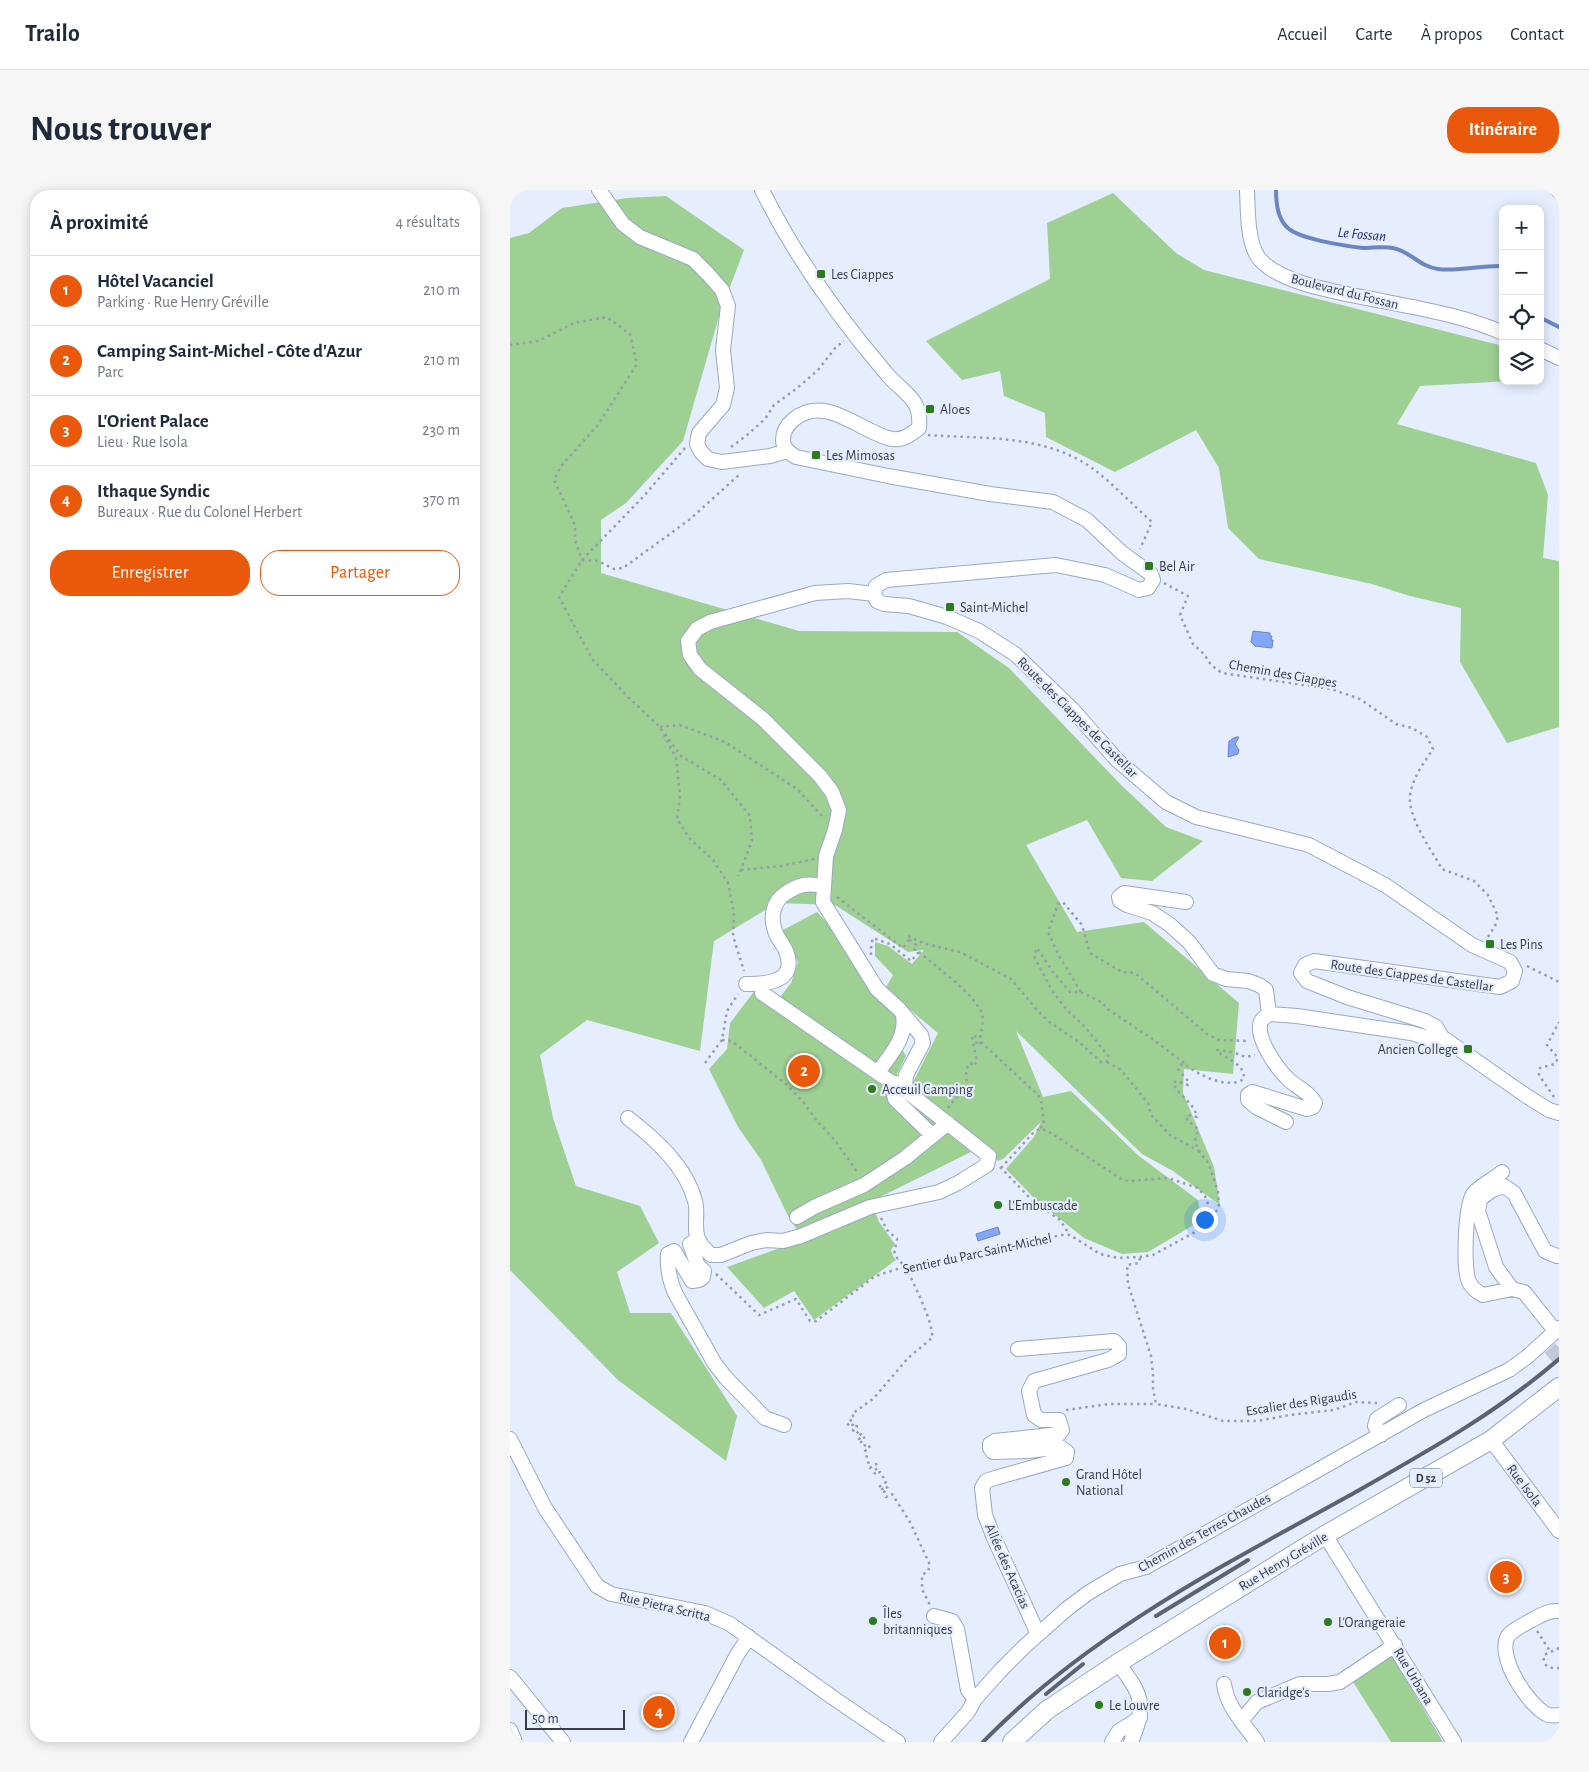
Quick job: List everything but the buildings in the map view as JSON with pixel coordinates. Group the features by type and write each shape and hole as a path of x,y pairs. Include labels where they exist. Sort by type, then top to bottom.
{"main road":[{"name":"Rue Henry Gréville","path":"1012,1742 1047,1710 1118,1663 1325,1535 1491,1440 1559,1388"}],"street":[{"path":"599,190 623,224 640,237 693,259 722,290 728,306 724,350 727,388 722,405 699,432 697,444 701,452 708,459 722,462 770,456 787,451"},
{"path":"762,190 795,251 813,277 878,364 918,407 919,428 907,438 889,439 829,411 814,410 801,413 790,423 784,432 783,442 787,451 796,458 888,476 990,494 1053,502 1087,520 1122,553 1151,574 1153,580 1148,588 1139,590 1105,575 1056,565 886,580 876,586 874,594 848,591 815,593 710,622 696,629 688,641 690,655 700,669 763,719 820,776 832,792 839,810 835,830 826,856 823,902 877,989 921,1035 923,1043 906,1075 898,1084 895,1099 932,1135"},
{"name":"Boulevard du Fossan","path":"1247,190 1253,246 1259,257 1270,268 1308,285 1464,319 1499,332"},
{"path":"1544,351 1559,358"},
{"name":"Route des Ciappes de Castellar","path":"874,594 877,601 884,604 909,606 948,617 979,631 1015,654 1072,709 1116,760 1166,802 1196,817 1309,845 1385,885 1472,945 1510,962 1515,971 1512,982 1500,987 1314,961 1305,965 1301,974 1307,982 1347,997 1424,1021 1436,1027 1442,1037 1525,1095 1549,1110 1556,1108"},
{"path":"746,984 774,983 785,975 789,965 786,952 774,930 775,904 783,895 795,887 808,883 823,886"},
{"path":"1186,902 1124,893 1120,897 1120,901 1127,906 1152,913 1169,924 1189,942 1212,974 1226,979 1248,981 1266,990 1269,1014"},
{"path":"628,1118 654,1138 686,1180 696,1202 697,1236 711,1254 721,1255 751,1243 766,1240 783,1241 801,1236 870,1207 939,1192 985,1168 988,1156 948,1123 898,1084 856,1059 762,994"},
{"path":"1286,1122 1256,1107 1248,1100 1248,1094 1252,1092 1307,1109 1313,1107 1315,1103 1312,1097 1285,1077 1262,1040 1260,1027 1262,1020 1269,1014 1297,1016 1411,1033 1428,1038 1442,1037"},
{"path":"878,1072 902,1037 903,1015"},
{"path":"797,1217 814,1207 864,1186 905,1158 948,1123"},
{"path":"1502,1172 1473,1194 1468,1208 1466,1247 1468,1280 1475,1290 1483,1295 1512,1289 1524,1292 1557,1330"},
{"path":"1512,1289 1496,1267 1478,1211 1480,1199 1492,1190 1504,1186 1514,1193 1545,1251 1558,1256"},
{"path":"700,1242 695,1241 690,1244 698,1266 704,1271 703,1277 699,1280 692,1281 674,1250 668,1254 667,1265 675,1292 716,1364 741,1394 765,1418 784,1425"},
{"name":"Chemin des Terres Chaudes","path":"941,1742 968,1712 975,1699 1000,1671 1038,1634 1088,1593 1120,1574 1146,1567 1424,1410 1529,1360 1557,1330"},
{"path":"1018,1349 1114,1341 1120,1346 1119,1354 1108,1360 1034,1381 1029,1390 1034,1415 1041,1420 1059,1420"},
{"path":"1380,1435 1375,1426 1377,1419 1399,1405"},
{"name":"Allée des Acacias","path":"1038,1634 994,1538 986,1515 982,1488 986,1482 995,1478 1066,1458 1067,1452 1060,1447 1028,1451 994,1452 990,1448 990,1444 995,1441 1059,1434 1062,1430 1059,1420"},
{"name":"Rue Pietra Scritta","path":"510,1440 545,1508 597,1586 611,1594 705,1613 730,1624 898,1742"},
{"name":"Rue Isola","path":"1491,1440 1559,1531"},
{"name":"Rue Urbana","path":"1325,1535 1454,1742"},
{"path":"1559,1611 1545,1612 1508,1635 1505,1646 1510,1668 1522,1690 1533,1704 1548,1715 1559,1715"},
{"path":"934,1616 952,1621 957,1629 968,1690 975,1699"},
{"path":"691,1742 737,1655 749,1637"},
{"path":"1241,1720 1257,1702 1300,1684 1340,1682 1395,1645"},
{"path":"1118,1663 1138,1692 1141,1701 1140,1718 1131,1742"},
{"path":"510,1677 564,1742"},
{"path":"1224,1684 1230,1704 1257,1742"},
{"path":"1112,1742 1118,1731 1140,1718"}],"path":[{"path":"510,345 538,342 574,323 607,317 630,334 637,364 598,426 561,466 554,480 575,525 575,540 582,560"},
{"path":"713,460 746,436 765,419 774,405 818,370 836,347 846,339"},
{"path":"919,428 929,435 1008,439 1058,450 1091,468 1152,522 1140,549"},
{"path":"697,444 687,446 636,504 582,560 559,597 592,659 660,727 682,756 721,780 750,816 752,840 738,876"},
{"path":"582,560 598,561 614,569 622,568 666,537 715,497 742,472 750,458"},
{"name":"Chemin des Ciappes","path":"1165,583 1188,596 1180,615 1193,644 1204,654 1211,665 1222,673 1331,689 1360,699 1396,724 1412,728 1427,738 1433,749 1418,771 1410,792 1411,812 1442,869 1474,881 1488,895 1498,916 1495,926 1488,937 1477,939 1472,945"},
{"path":"660,727 680,725 725,742 797,789 835,830"},
{"path":"660,727 676,758 680,796 677,819 690,839 712,860 728,883 734,913 733,936 746,984 727,1011 722,1040 705,1063"},
{"path":"741,870 781,866 826,856"},
{"path":"823,886 903,948 909,939 908,936 926,944 960,952 1011,980 1036,1010 1048,1021 1080,1043 1101,1062 1107,1062 1121,1070 1148,1103 1151,1115 1170,1135 1199,1151"},
{"path":"1081,992 1059,956 1048,932 1058,904 1063,902 1082,925 1090,953 1122,972 1135,974 1207,1034 1219,1040 1262,1040 1259,1054 1246,1057 1232,1052 1217,1050 1241,1067 1245,1074 1244,1079 1238,1083 1216,1080 1197,1074 1154,1040 1106,1008 1103,1003 1081,992 1070,992 1053,972 1037,948 1034,956 1051,989 1066,1010 1085,1027 1098,1043 1109,1058 1107,1062"},
{"path":"874,961 871,955 873,938 890,944 911,961 919,952"},
{"path":"909,939 916,945 914,949 943,971 977,1003 983,1016 980,1044 977,1045 975,1035 972,1037 977,1062 973,1066 971,1063 965,1070 965,1085 944,1113 948,1123"},
{"path":"1510,962 1524,965 1559,982"},
{"path":"1556,1108 1554,1097 1538,1075 1540,1068 1555,1064 1558,1058 1547,1045 1559,1022"},
{"path":"722,1040 732,1041 788,1086 843,1150 859,1174 864,1186"},
{"path":"980,1041 1038,1095 1041,1101 1044,1123 1001,1168"},
{"path":"1184,1064 1180,1065 1178,1069 1188,1081 1188,1085 1177,1081 1173,1083 1176,1091 1196,1110 1197,1117 1188,1115 1187,1120 1198,1130 1195,1141 1199,1151 1209,1164 1218,1192 1219,1207 1213,1218"},
{"path":"1040,1129 1046,1130 1123,1180 1168,1178 1198,1188 1205,1196 1213,1218"},
{"path":"1006,1172 1032,1200 1060,1220 1070,1235"},
{"name":"Sentier du Parc Saint-Michel","path":"704,1271 713,1271 759,1315 796,1299 812,1322 816,1321 874,1277 906,1268 1061,1235 1070,1235 1100,1254 1118,1258 1153,1255 1206,1226 1213,1218"},
{"path":"887,1230 897,1240 894,1250 896,1256 906,1268 926,1312 933,1333 932,1338 908,1358 874,1398 852,1414 854,1418 847,1423 850,1427 855,1423 857,1427 853,1430 856,1434 859,1431 861,1434 858,1436 859,1438 863,1436 865,1439 861,1442 864,1446 868,1444 870,1448 865,1451 870,1468 876,1464 878,1468 873,1471 876,1475 880,1472 886,1482 879,1486 881,1490 886,1486 888,1489 884,1492 886,1497 892,1494 910,1522 930,1565 928,1571 922,1575 922,1589 934,1616"},
{"path":"1140,1257 1139,1263 1128,1266 1128,1284 1150,1356 1154,1374 1153,1389 1156,1404"},
{"name":"Escalier des Rigaudis","path":"1059,1420 1064,1410 1109,1404 1156,1404 1186,1408 1223,1421 1257,1421 1290,1414 1334,1410 1356,1402 1375,1402 1381,1404 1392,1400 1399,1405"},
{"path":"1530,1621 1550,1651"},
{"path":"1559,1648 1544,1655 1543,1661 1551,1669 1559,1668"}],"green space":[{"path":"1113,193 1176,253 1204,270 1499,345 1499,382 1420,386 1397,424 1536,463 1548,495 1543,558 1559,561 1559,727 1507,743 1460,662 1461,608 1410,596 1372,584 1259,559 1228,528 1219,468 1196,430 1115,472 1046,437 1045,413 1004,396 1000,371 962,380 926,341 1050,279 1047,223"},
{"path":"666,196 744,250 720,313 683,441 626,503 601,520 601,573 799,631 957,632 1009,668 1122,786 1166,827 1203,841 1152,881 1121,878 1087,820 1026,845 1077,932 1144,922 1239,1003 1233,1074 1184,1069 1183,1093 1214,1167 1220,1205 1173,1171 1142,1154 1016,1031 1043,1097 1071,1091 1139,1156 1198,1200 1202,1220 1148,1252 1122,1254 1084,1238 1035,1199 1006,1169 1034,1137 1041,1122 1003,1159 998,1161 912,1084 938,1033 885,989 893,975 875,956 875,942 888,946 912,964 924,950 908,952 835,905 777,903 714,941 700,1051 587,1020 540,1055 553,1118 576,1186 640,1206 659,1243 617,1272 630,1313 671,1313 737,1416 726,1461 618,1380 510,1270 510,238 529,233 562,208 627,198"},
{"path":"817,912 835,931 895,1012 898,1027 891,1040 902,1049 906,1056 897,1074 896,1084 904,1096 971,1152 880,1197 799,1232 790,1220 761,1160 738,1127 709,1069 727,1049 730,1023 756,989 777,1001 791,983 798,962 781,931"},
{"path":"874,1209 879,1222 895,1244 891,1250 896,1260 814,1320 794,1291 764,1308 727,1267 802,1240"},
{"path":"1392,1656 1443,1742 1391,1742 1353,1682"}],"water":[{"path":"1253,631 1270,633 1270,636 1272,636 1271,640 1273,640 1272,648 1255,646 1251,642"},
{"path":"1239,737 1235,744 1239,750 1238,754 1228,757 1229,741"},
{"path":"998,1227 1000,1234 978,1241 976,1234"}],"waterway":[{"name":"Le Fossan","path":"1276,190 1278,209 1283,222 1291,231 1300,235 1334,244 1363,248 1393,248 1405,252 1432,268 1438,269 1454,270 1499,266"},
{"name":"Le Fossan","path":"1544,320 1559,327"}],"tunnel":[{"path":"1550,1348 1559,1359"}],"railway":[{"path":"983,1742 1024,1703 1112,1635 1207,1575 1435,1447 1510,1397 1559,1359"},
{"path":"1156,1616 1248,1560"},
{"path":"1046,1694 1083,1664"}],"place":[{"name":"Les Ciappes","path":"821,274"},
{"name":"Aloes","path":"930,409"},
{"name":"Les Mimosas","path":"816,455"},
{"name":"Bel Air","path":"1149,566"},
{"name":"Saint-Michel","path":"950,607"},
{"name":"Les Pins","path":"1490,944"},
{"name":"Ancien College","path":"1468,1049"},
{"name":"Camping Saint-Michel - Côte d'Azur","path":"804,1071"},
{"name":"Acceuil Camping","path":"872,1089"},
{"name":"L'Embuscade","path":"998,1205"},
{"name":"Grand Hôtel National","path":"1066,1482"},
{"name":"L'Orient Palace","path":"1506,1577"},
{"name":"Îles britanniques","path":"873,1621"},
{"name":"L'Orangeraie","path":"1328,1622"},
{"name":"Hôtel Vacanciel","path":"1225,1643"},
{"name":"Claridge's","path":"1247,1692"},
{"name":"Le Louvre","path":"1099,1705"},
{"name":"Ithaque Syndic","path":"659,1712"}]}
